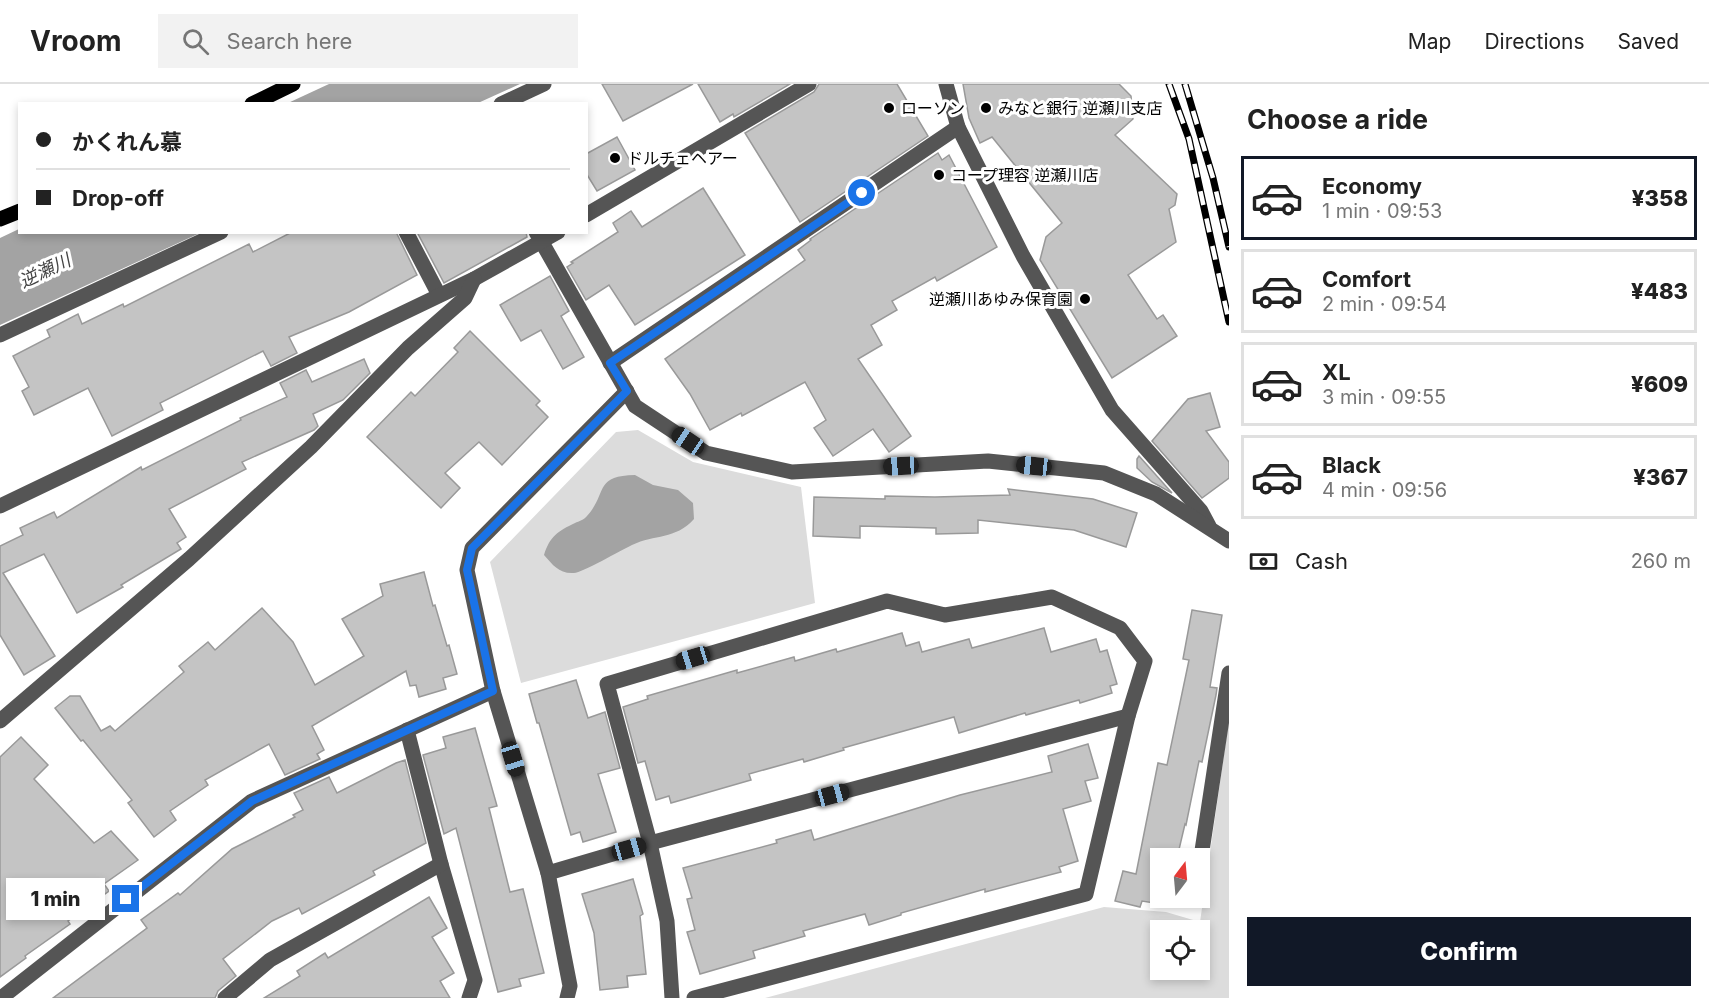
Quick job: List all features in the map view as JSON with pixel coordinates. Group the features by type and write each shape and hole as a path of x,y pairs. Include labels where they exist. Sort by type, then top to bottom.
{"main road":[{"path":"256,102 293,84"},
{"path":"0,219 18,212"}],"street":[{"path":"505,102 544,84"},
{"path":"588,215 809,84"},
{"path":"946,84 958,127 1023,256 1112,410 1201,511 1210,529"},
{"path":"610,363 958,127"},
{"path":"0,335 217,234"},
{"path":"407,234 439,295"},
{"path":"0,506 474,279 539,237 635,406 706,453 792,472 988,461 1104,473 1156,494 1229,541"},
{"path":"0,721 189,559 318,440 408,348 465,298 474,279"},
{"path":"567,998 570,986 548,873 493,691 467,570 472,548 627,391"},
{"path":"672,998 667,921 650,843 607,684 887,601 945,615 1052,597 1120,628 1145,661 1128,716 1086,894 694,998"},
{"path":"1202,848 1229,673"},
{"path":"1,998 252,801 493,691"},
{"path":"548,873 650,843 1128,716"},
{"path":"407,730 441,864 475,980 469,998"},
{"path":"225,998 270,960 441,864"}],"shaded area":[{"path":"638,430 693,462 801,487 815,603 521,683 490,562 616,432"},
{"path":"1229,720 1229,998 765,998 1104,907 1166,912 1193,920 1150,920 1150,980 1210,980 1210,920 1200,920 1202,908 1210,908 1210,852"}],"water":[{"path":"329,84 520,84 480,102 290,102"},
{"name":"逆瀬川","path":"18,229 18,234 198,234 0,325 0,238"},
{"path":"635,475 653,485 678,490 693,503 694,519 687,526 672,534 632,545 578,572 564,572 553,565 544,555 555,535 586,517 607,482 622,476"}],"building":[{"path":"602,84 693,84 623,121"},
{"path":"698,84 790,84 734,117 733,114 720,122"},
{"path":"819,84 897,84 928,136 800,222 745,133 814,92"},
{"path":"963,84 1119,84 1131,96 1133,119 1115,135 1177,194 1175,205 1169,209 1176,242 1128,275 1157,319 1163,315 1177,336 1112,378 1040,260 1046,237 1062,223 992,137 980,143 969,118"},
{"path":"617,137 635,170 597,191 588,176 588,153"},
{"path":"938,153 942,160 949,155 997,247 937,281 935,277 892,301 897,310 871,325 882,345 858,359 911,436 889,452 873,429 833,456 814,428 826,420 805,382 742,416 741,413 710,430 690,394 665,359 805,260 798,250 810,239"},
{"path":"703,188 745,255 635,325 609,285 586,300 567,267 573,263 571,262 618,232 613,223 631,211 642,227"},
{"path":"288,234 397,234 417,275 349,312 289,337 297,353 271,366 263,351 160,403 163,410 112,436 88,388 34,415 22,391 29,387 13,356 50,337 47,330 78,314 82,324 123,304 124,307 249,244 253,252"},
{"path":"418,234 526,234 527,237 444,283"},
{"path":"550,276 569,311 561,316 584,357 563,369 541,330 521,341 500,305"},
{"path":"470,331 540,401 536,405 548,417 502,465 479,442 445,473 460,488 441,508 367,437 411,392 415,396 458,352 454,348"},
{"path":"364,359 370,373 343,400 313,414 318,426 314,430 242,462 246,469 169,509 186,537 177,543 181,549 121,585 123,587 77,613 44,554 3,573 55,656 24,675 0,635 0,546 23,535 20,528 54,512 57,518 141,467 142,470 241,420 240,418 287,397 280,383 306,370 312,382"},
{"path":"1210,393 1220,427 1206,431 1229,462 1229,478 1202,498 1152,441 1188,399"},
{"path":"1139,456 1172,493 1152,482 1137,468"},
{"path":"1008,489 1093,499 1137,513 1126,547 1074,530 978,520 978,533 936,534 936,528 860,526 860,538 813,536 814,497 885,499 885,496 1010,495"},
{"path":"424,572 433,606 435,605 457,674 443,678 446,689 419,697 416,685 410,686 406,671 312,726 324,750 317,754 320,759 285,775 269,744 205,780 208,785 170,811 176,820 154,837 128,803 132,800 55,708 70,696 80,696 101,731 110,726 115,731 184,672 179,666 208,642 215,650 262,608 293,642 315,685 364,656 342,619 383,596 380,584"},
{"path":"1192,610 1222,615 1210,687 1217,688 1216,695 1186,825 1179,848 1150,848 1150,902 1142,901 1140,907 1115,901 1123,871 1136,874 1158,763 1167,765 1189,660 1183,659"},
{"path":"1044,628 1051,652 1096,639 1100,652 1107,650 1117,684 1110,686 1112,693 1080,703 1079,700 1026,715 1025,713 959,733 954,717 843,748 844,750 804,762 803,759 749,774 751,780 671,803 669,796 656,800 645,761 638,763 623,707 648,699 647,696 737,670 737,673 794,657 795,661 836,649 837,652 902,633 906,646 919,642 922,652 969,639 972,648"},
{"path":"576,680 588,718 605,712 620,768 598,774 616,832 583,842 580,832 571,835 529,694"},
{"path":"475,728 497,806 489,808 510,892 523,889 544,973 519,979 521,986 498,992 456,828 444,834 423,755 446,748 443,737"},
{"path":"21,737 48,765 34,779 94,843 111,831 138,860 104,884 109,891 68,921 70,924 0,977 0,757"},
{"path":"1088,744 1098,778 1085,781 1091,801 1063,809 1078,861 1059,867 1061,872 985,892 985,889 901,913 901,915 869,925 865,914 803,931 805,936 753,951 755,958 700,974 687,932 695,930 687,899 692,898 683,868 777,843 776,840 811,830 814,840 960,795 1052,772 1048,756"},
{"path":"405,760 426,843 373,871 375,875 302,914 299,908 272,921 223,959 236,976 218,991 215,998 53,998 147,928 141,920 178,893 180,895 232,849 295,817 293,815 303,810 294,793 329,777 337,793"},
{"path":"633,879 643,914 640,916 646,974 627,976 628,987 600,990 594,933 582,894"},
{"path":"429,897 447,928 432,937 454,973 440,981 450,998 264,998 300,976 297,971 325,953 328,958"}],"railway":[{"path":"1169,84 1189,139 1229,322"},
{"path":"1185,84 1213,178 1229,247"}],"place":[{"name":"ローソン","path":"889,108"},
{"name":"みなと銀行 逆瀬川支店","path":"986,108"},
{"name":"ドルチェヘアー","path":"615,158"},
{"name":"コープ理容 逆瀬川店","path":"939,175"},
{"name":"逆瀬川あゆみ保育園","path":"1085,299"}],"route":[{"path":"126,899 252,801 493,691 467,570 472,548 627,391 610,363 862,193"}]}
